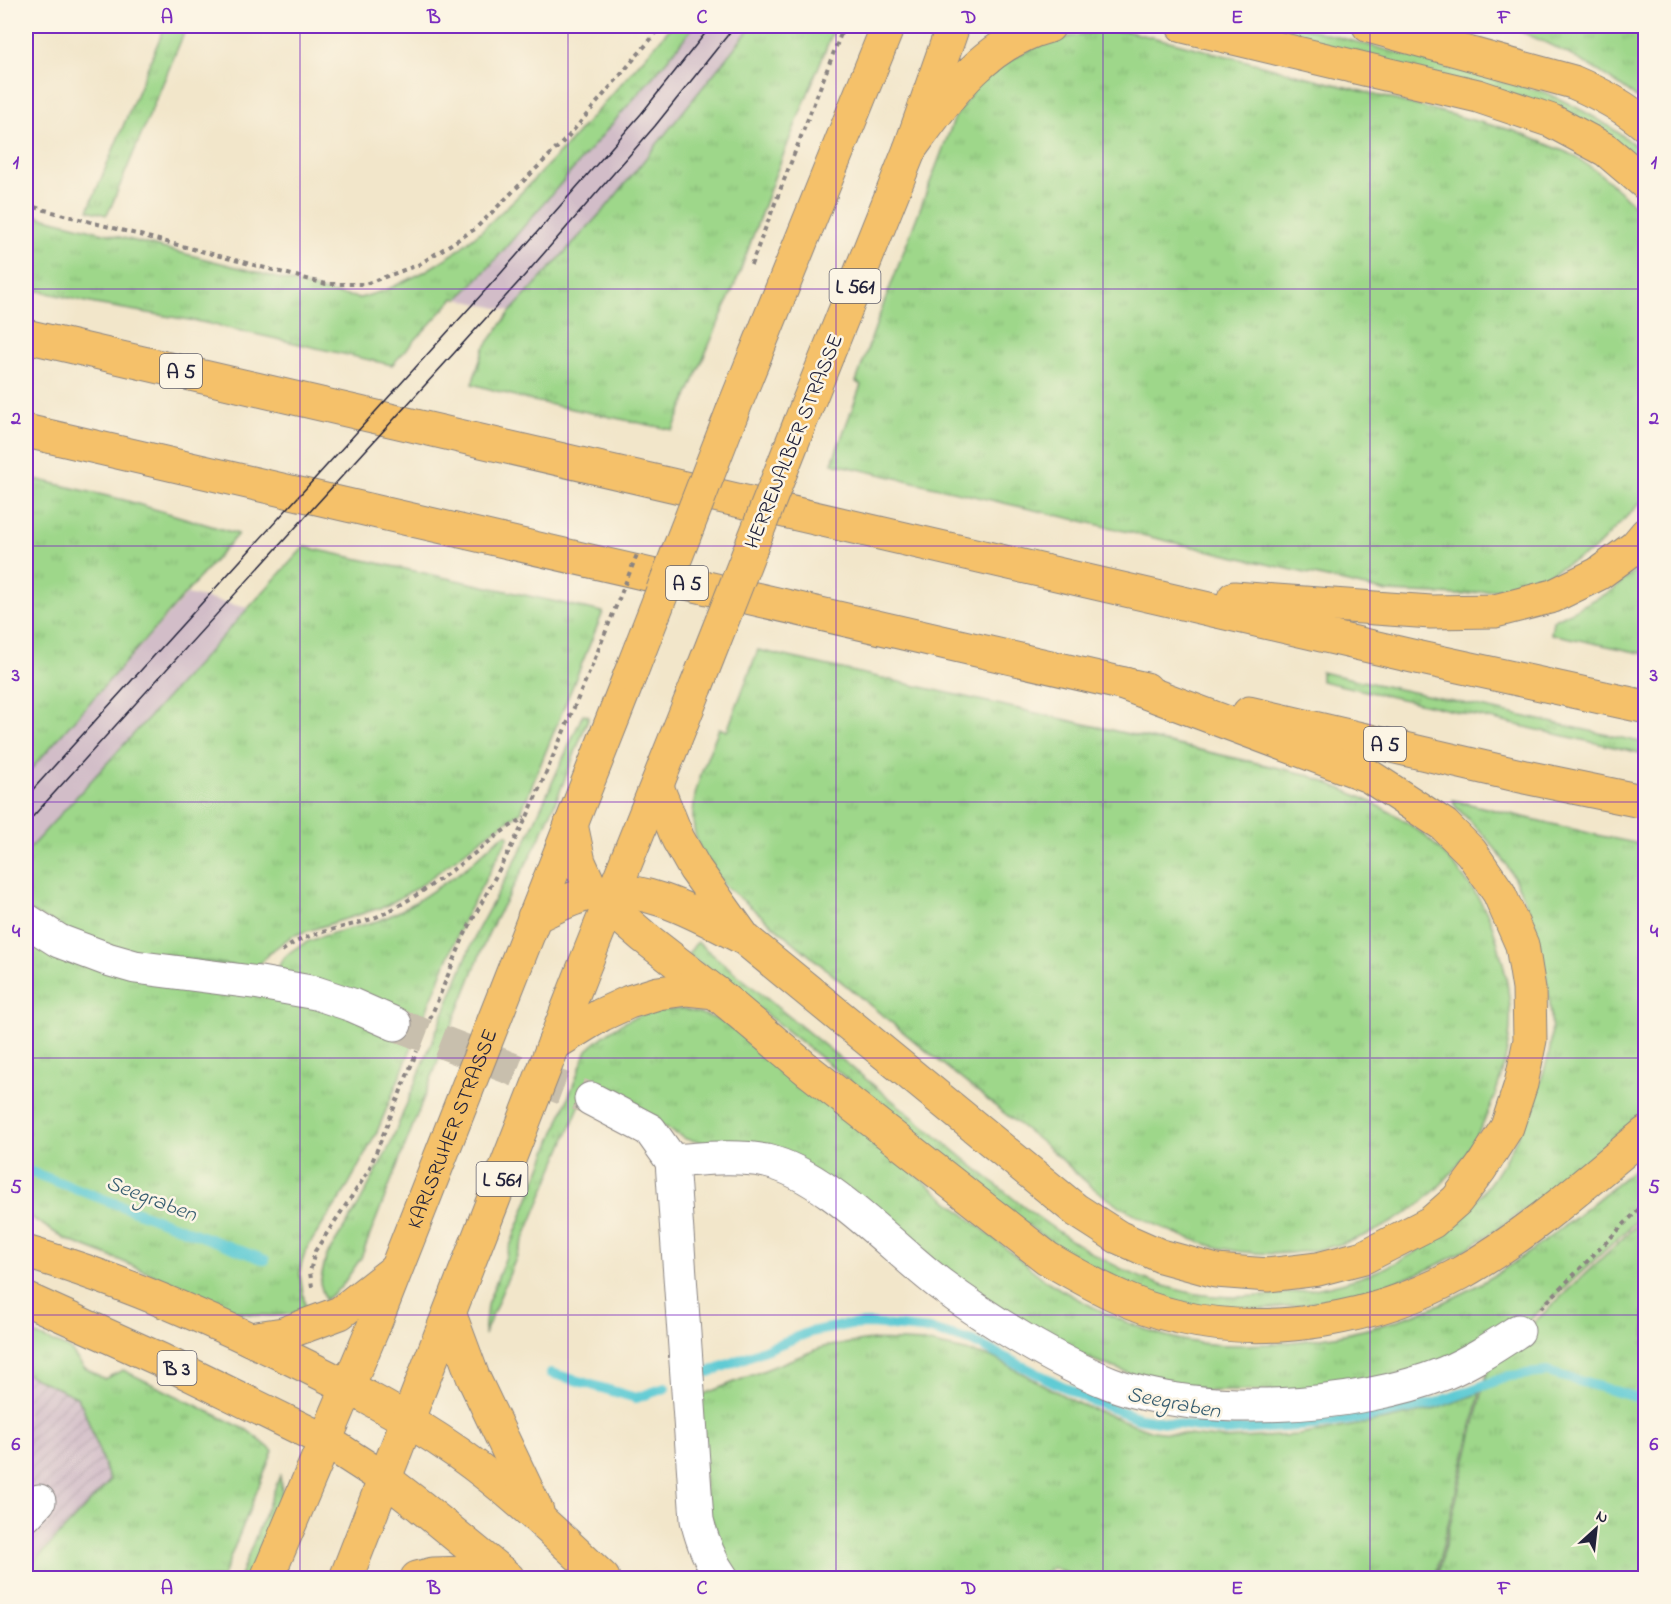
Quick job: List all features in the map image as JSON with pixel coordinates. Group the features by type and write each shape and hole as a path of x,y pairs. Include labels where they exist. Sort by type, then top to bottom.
{"main road":[{"name":"KARLSRUHER STRASSE","path":"267,1578 397,1269 734,410 888,26"},
{"name":"HERRENALBER STRASSE","path":"657,787 910,149 953,26"},
{"path":"910,149 948,97 979,63 1006,43 1031,30 1049,26"},
{"path":"1184,26 1489,99 1552,122 1606,150 1646,184"},
{"path":"1369,26 1573,82 1603,95 1646,125"},
{"name":"A 5","path":"26,336 1412,656 1646,707"},
{"name":"A 5","path":"26,431 1514,774 1646,802"},
{"path":"1131,590 1431,612 1495,611 1553,596 1598,574 1635,547 1646,534"},
{"path":"534,917 566,902 644,895 685,908 745,939 1076,1210 1118,1237 1161,1256 1216,1271 1268,1275 1318,1269 1364,1257 1432,1222 1456,1200 1481,1168 1507,1127 1521,1084 1530,1040 1529,989 1522,945 1499,893 1471,852 1444,825 1370,777 1124,684"},
{"path":"657,787 678,839 689,859 745,939"},
{"name":"L 561","path":"385,1479 555,1044 605,897 657,787"},
{"path":"571,824 579,862 605,897 809,1071 1047,1258 1084,1280 1132,1302 1178,1317 1222,1325 1262,1326 1344,1316 1387,1305 1423,1291 1460,1273 1504,1245 1646,1133"},
{"path":"555,1044 601,1015 629,1002 658,993 687,989 715,992"},
{"path":"26,1252 173,1304 349,1387 459,1454 542,1522 603,1578"},
{"path":"250,1339 283,1334 340,1313 397,1269"},
{"name":"B 3","path":"26,1299 161,1360 326,1441 385,1479 504,1575"},
{"path":"450,1315 472,1377 542,1522"},
{"path":"346,1578 385,1479"},
{"name":"B 3","path":"417,1578 433,1574 504,1575"}],"lane":[{"path":"26,920 59,941 107,959 135,967 260,983 316,993 352,1005 408,1034"},
{"path":"591,1099 650,1130 672,1161 697,1520 702,1543 722,1578"},
{"path":"672,1161 726,1158 766,1161 814,1181 940,1284 1010,1331 1110,1383 1155,1396 1248,1405 1312,1402 1362,1396 1444,1373 1476,1358 1518,1331"}],"path":[{"path":"26,205 326,284 365,284 418,266 475,229 566,139 662,26"},
{"path":"750,268 844,26"},
{"path":"429,1022 464,936 527,817 591,668"},
{"path":"260,983 277,955 288,946 308,935 379,916 410,898 508,827 527,817"},
{"path":"323,1321 313,1295 310,1272 315,1251 368,1172 408,1034"},
{"path":"1518,1331 1646,1202"}],"shaded area":[{"path":"694,26 752,26 608,205 511,311 458,299 489,267"},
{"path":"187,594 248,608 26,852 26,775"},
{"path":"26,1374 77,1397 83,1407 110,1481 26,1570"}],"green space":[{"path":"165,26 187,26 110,209 106,215 88,210"},
{"path":"672,26 694,26 489,267 458,299 454,298 392,365 201,322 95,304 26,288 26,213 330,293 360,298 386,290 424,272 453,254 480,232 565,147"},
{"path":"752,26 835,26 774,178 738,277 673,430 529,400 472,384 484,348 511,311 608,205"},
{"path":"1246,26 1297,26 1544,92 1622,135 1645,154 1645,165"},
{"path":"1507,26 1645,26 1645,105 1597,70 1544,42"},
{"path":"1099,31 1125,31 1173,42 1514,131 1571,154 1598,172 1630,201 1645,220 1645,498 1593,551 1530,583 1462,595 1387,592 832,463 861,385 856,382 881,311 955,117 984,75 1049,41"},
{"path":"26,477 124,500 238,534 26,775 26,572 28,563"},
{"path":"304,547 603,612 521,812 492,831 420,886 386,906 292,936 269,953 253,972 113,953 26,909 26,852"},
{"path":"1645,562 1645,654 1551,634 1553,621 1613,590"},
{"path":"758,650 1305,774 1373,803 1405,821 1441,851 1477,896 1493,927 1507,981 1510,1027 1505,1062 1490,1108 1467,1152 1436,1189 1406,1214 1367,1235 1324,1248 1297,1253 1271,1254 1219,1248 1151,1223 1100,1193 1045,1145 968,1085 723,884 706,859 698,844 694,829 694,800 702,770 719,728 727,731"},
{"path":"1321,672 1645,743 1645,754 1321,681"},
{"path":"583,714 589,716 559,795 538,841 486,939 361,1258 341,1287 325,1300 320,1283 326,1257 358,1206 390,1145 477,931 526,841"},
{"path":"1453,800 1645,845 1645,1111 1530,1205 1456,1255 1391,1284 1322,1301 1241,1310 1208,1308 1152,1294 1113,1278 1040,1234 1004,1208 825,1061 688,954 697,942 1025,1208 1106,1261 1173,1289 1209,1296 1272,1295 1338,1284 1376,1272 1410,1255 1441,1234 1469,1209 1493,1179 1513,1145 1531,1106 1549,1055 1550,1002 1539,940 1527,905 1500,855 1455,806"},
{"path":"506,834 509,836 464,919 377,1132 345,1191 307,1248 300,1276 306,1311 270,1316 235,1311 117,1259 65,1239 26,1214 26,930 32,935 277,972 282,960 305,943 380,920 413,903 462,871 490,845"},
{"path":"681,1009 714,1018 744,1035 1045,1280 1075,1298 1123,1321 1186,1341 1240,1345 1309,1340 1389,1323 1441,1304 1490,1278 1531,1251 1645,1160 1645,1213 1529,1321 1488,1347 1351,1391 1178,1391 1046,1343 803,1163 686,1139 588,1085 484,1335 487,1305 587,1050 630,1019 653,1012"},
{"path":"1645,1217 1645,1578 1437,1578 1489,1365"},
{"path":"26,1331 70,1349 83,1367 104,1379 123,1370 247,1430 273,1451 222,1578 26,1578 26,1570 110,1481 83,1407 77,1397 26,1374"},
{"path":"871,1340 925,1342 992,1357 1079,1404 1152,1431 1224,1439 1299,1435 1386,1420 1436,1409 1480,1393 1435,1578 1079,1578 1052,1568 1039,1578 735,1578 706,1506 699,1396 823,1347"},
{"path":"280,1476 283,1498 281,1509 254,1578 239,1578"}],"waterway":[{"name":"Seegraben","path":"26,1170 265,1260"},
{"name":"Seegraben","path":"709,1372 810,1332 846,1325 871,1324 931,1330 974,1342 1090,1400 1139,1418 1225,1431 1313,1425 1375,1416 1436,1403 1509,1376 1547,1372 1646,1400"},
{"name":"Seegraben","path":"551,1373 636,1398 665,1388"}],"tunnel":[{"path":"395,1024 591,1099"}],"tram line":[{"path":"26,797 502,272 641,114 711,26"},
{"path":"26,824 525,275 655,126 735,26"}]}
